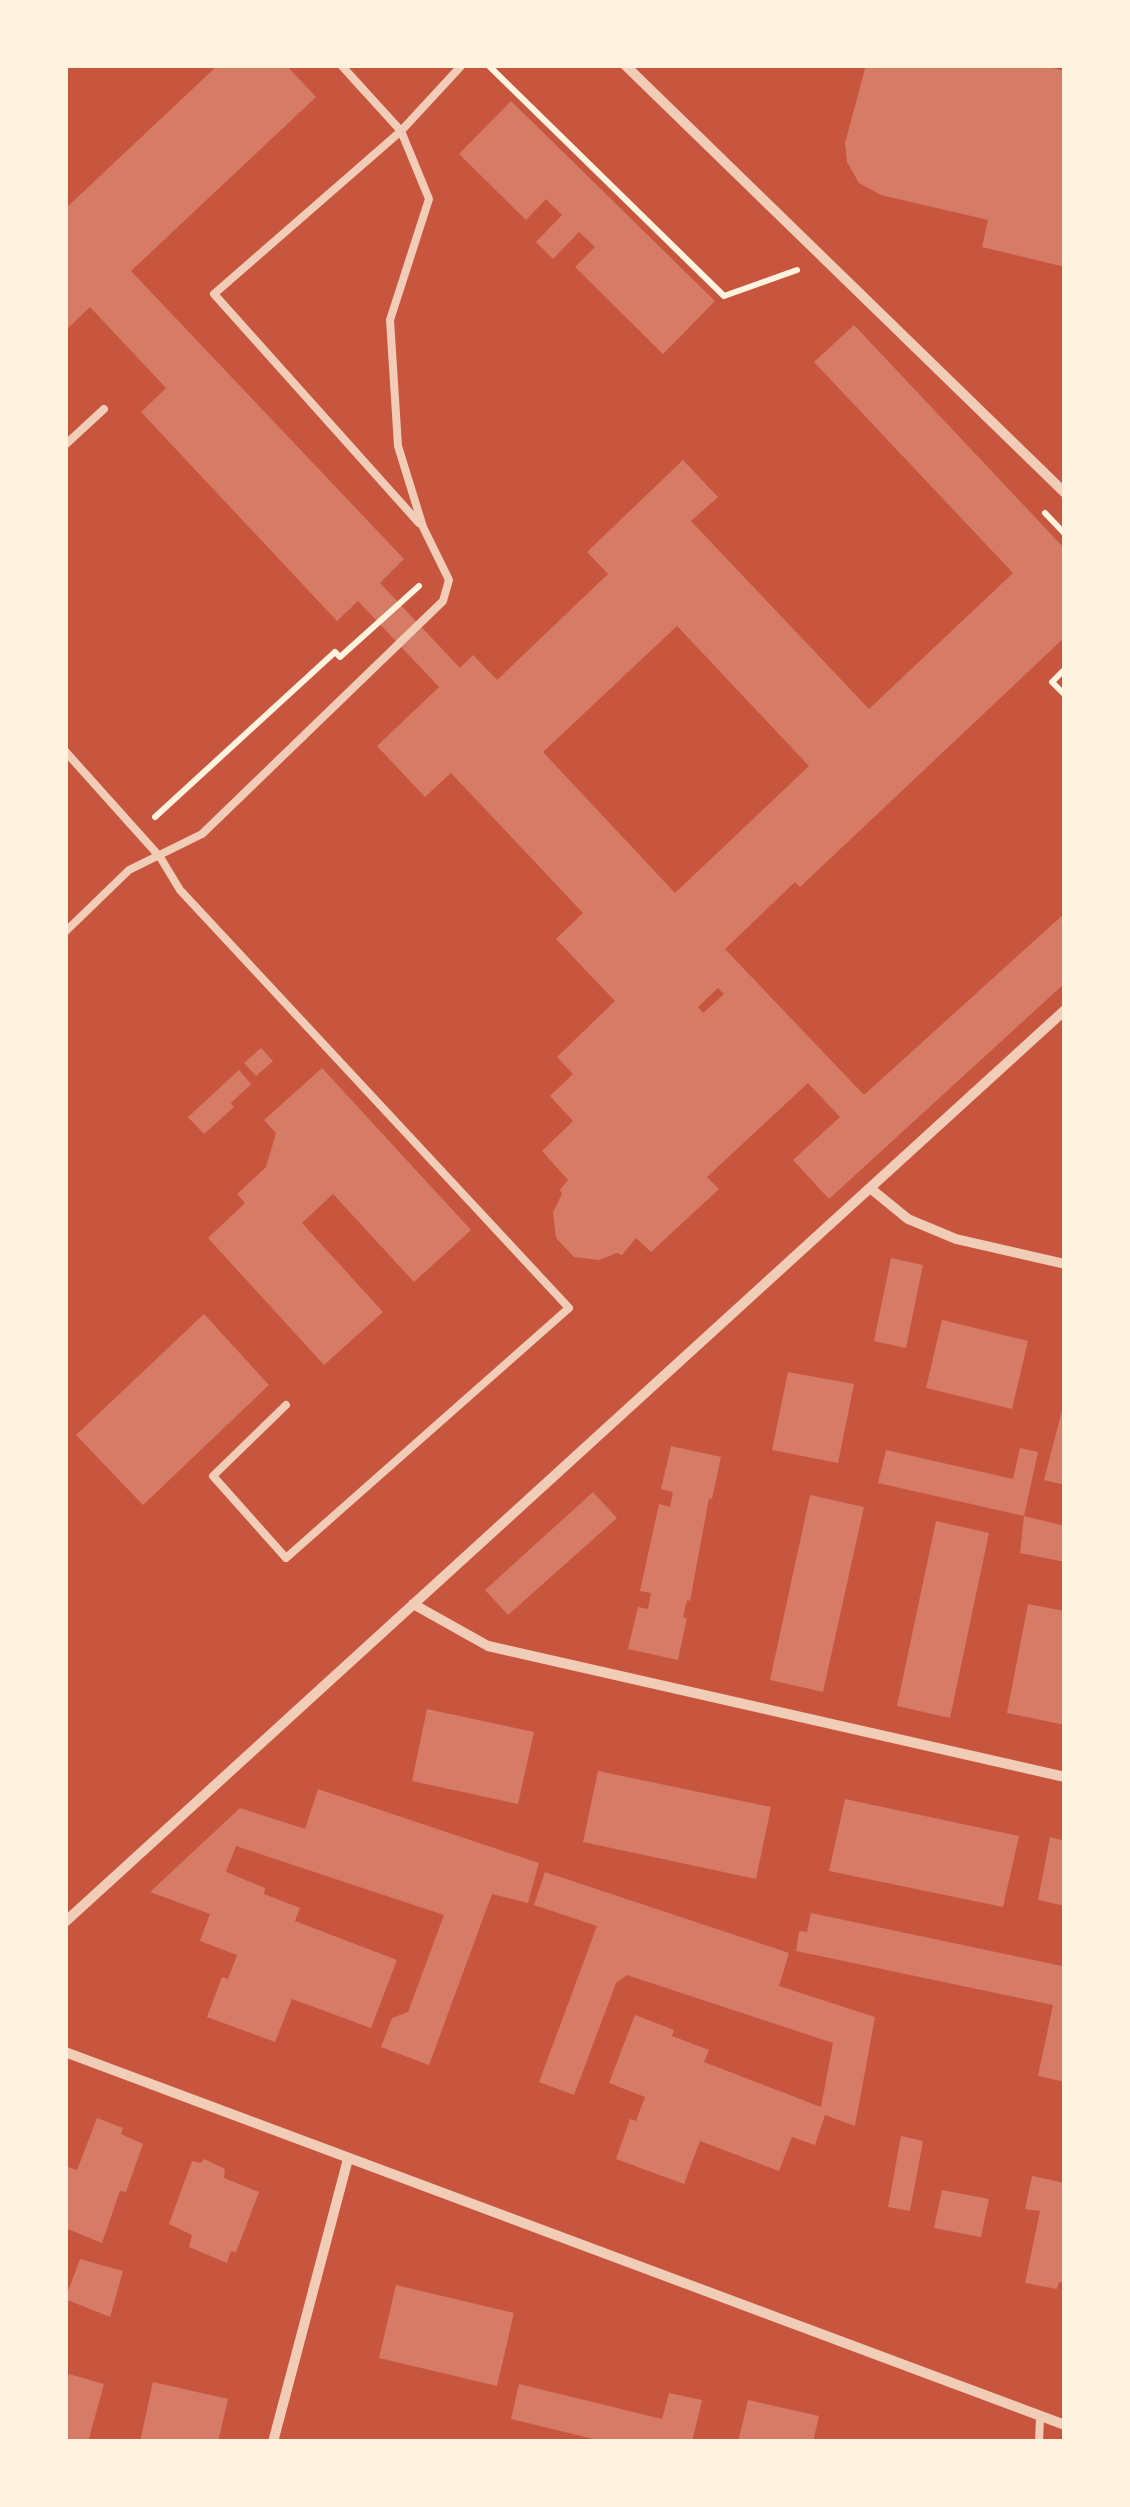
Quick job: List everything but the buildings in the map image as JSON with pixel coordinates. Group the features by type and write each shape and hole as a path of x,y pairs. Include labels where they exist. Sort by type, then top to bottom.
{"street":[{"path":"625,65 1065,493"},
{"path":"65,1922 1065,1010"},
{"path":"870,1188 908,1220 956,1239 1065,1264"},
{"path":"413,1604 488,1646 1065,1776"},
{"path":"65,2052 1065,2425"},
{"path":"273,2442 348,2158"}],"lane":[{"path":"65,932 129,870 202,834 443,601 449,580 422,527 398,446 390,320 429,199 401,132 341,65"},
{"path":"422,527 214,294 401,132 462,65"},
{"path":"65,446 104,409"},
{"path":"65,750 160,857 180,890 569,1308 286,1558 213,1476 286,1404"},
{"path":"1039,2442 1040,2418"}],"path":[{"path":"488,65 724,296 795,268 807,279"},
{"path":"1037,506 1065,534"},
{"path":"138,832 336,652 340,657 442,565"},
{"path":"1065,668 1052,682 1065,696"}]}
